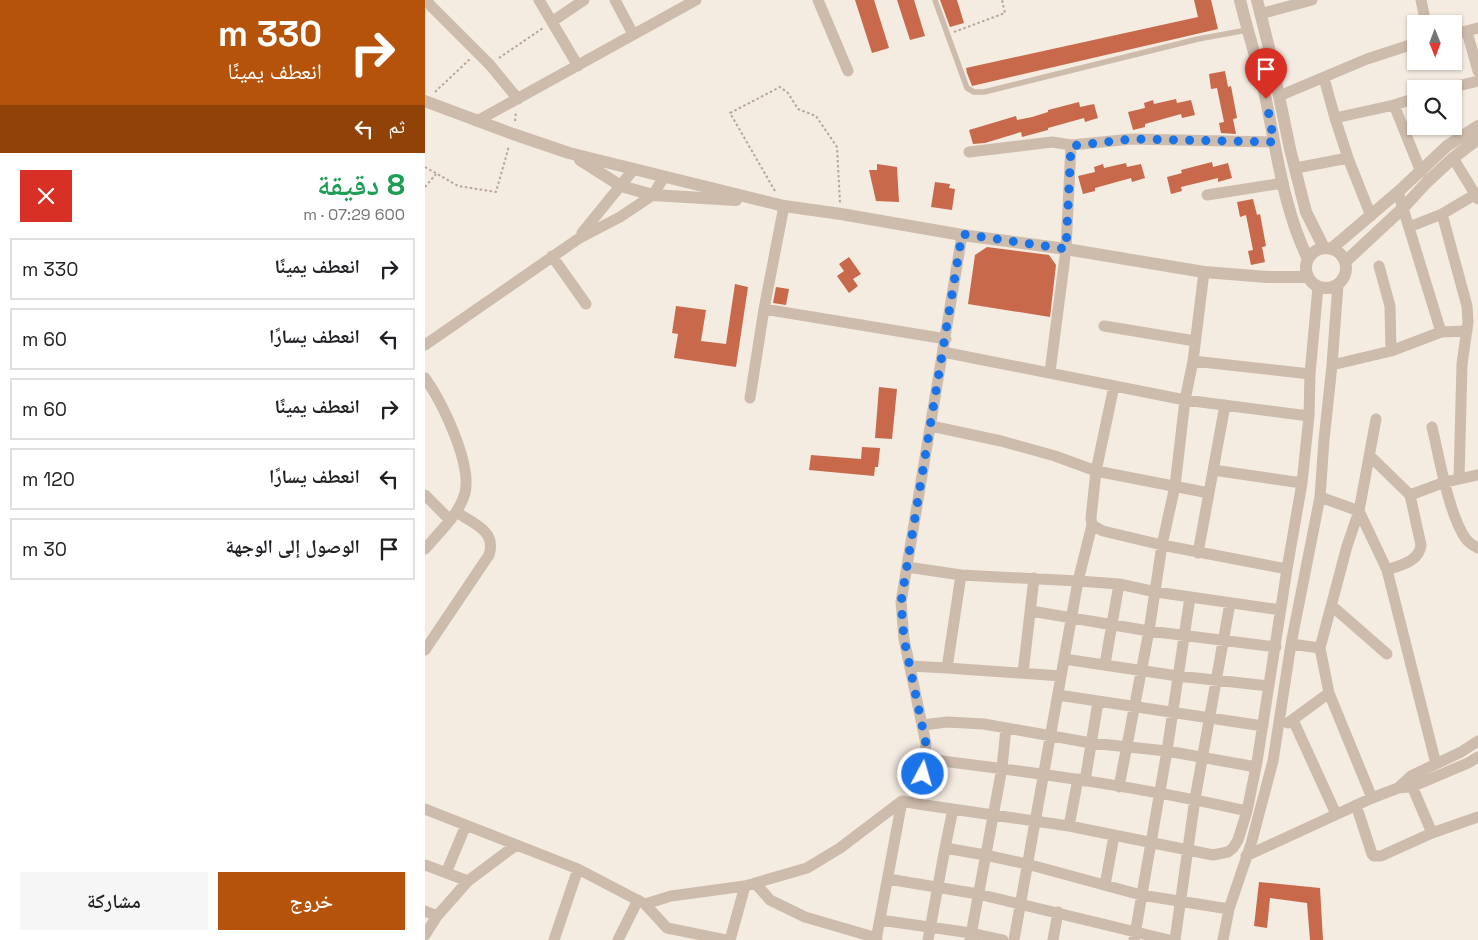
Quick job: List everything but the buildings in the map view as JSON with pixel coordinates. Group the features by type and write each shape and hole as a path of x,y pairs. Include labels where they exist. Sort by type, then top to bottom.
{"street":[{"path":"539,0 578,66"},
{"path":"553,21 584,0"},
{"path":"615,0 633,34"},
{"path":"477,121 696,0"},
{"path":"817,0 848,71"},
{"path":"1240,0 1266,99 1283,183 1297,236 1308,260"},
{"path":"1223,940 1229,909 1251,844 1273,762 1291,644 1320,497 1339,284 1345,276 1345,262 1341,255 1328,249 1306,212 1257,0"},
{"path":"1260,14 1312,0"},
{"path":"1421,0 1424,15"},
{"path":"427,3 490,65 518,99"},
{"path":"1472,30 1478,71"},
{"path":"1279,96 1367,59 1407,46"},
{"path":"1324,78 1348,158 1371,216"},
{"path":"1462,85 1478,81"},
{"path":"428,98 477,121 569,154 784,206 1204,272 1308,277"},
{"path":"1335,118 1407,101"},
{"path":"1394,105 1421,172"},
{"path":"1339,284 1328,288 1317,287 1308,277 1306,268 1308,260 1315,252 1328,249 1371,216 1421,172 1447,146 1478,126"},
{"path":"969,152 1052,142 1071,146 1132,139 1274,142"},
{"path":"1345,262 1403,208 1427,182 1453,158 1478,139"},
{"path":"1051,372 1066,249 1071,146"},
{"path":"569,154 621,186 653,195 769,202"},
{"path":"1295,168 1348,158"},
{"path":"1409,227 1477,197 1453,158"},
{"path":"578,239 635,169"},
{"path":"425,345 552,256 653,195 663,176"},
{"path":"1207,195 1283,183"},
{"path":"1398,192 1441,332"},
{"path":"750,398 764,309 784,206"},
{"path":"1442,214 1467,306 1468,322 1462,364 1459,479"},
{"path":"919,804 926,744 904,639 901,602 962,234"},
{"path":"552,256 586,304"},
{"path":"1379,266 1390,306 1391,351"},
{"path":"1119,787 1156,592 1162,545 1175,486 1185,400 1193,361 1204,272"},
{"path":"617,940 641,902 750,884 807,868 847,842 901,801 1069,826 1213,855 1228,852 1233,848 1238,840 1247,811 1256,766 1302,484 1309,416 1310,374 1317,287"},
{"path":"764,309 945,339"},
{"path":"1104,326 1195,341"},
{"path":"1333,365 1391,351 1441,332 1467,332"},
{"path":"943,352 1185,400 1309,416"},
{"path":"1193,361 1310,374"},
{"path":"425,378 441,405 459,448 466,481 465,494 453,516 425,549"},
{"path":"1014,940 1036,822 1042,774 1078,581 1092,525 1091,518 1096,472 1114,386"},
{"path":"1198,553 1225,405"},
{"path":"1371,798 1329,693 1320,648 1347,546 1359,511 1376,419"},
{"path":"931,426 1001,441 1055,456 1096,472 1209,493"},
{"path":"1432,427 1445,482 1459,527 1467,540 1478,548"},
{"path":"1370,456 1410,495 1421,545 1420,551 1413,559 1387,570"},
{"path":"1213,470 1302,484"},
{"path":"1410,495 1445,482 1478,475"},
{"path":"425,494 453,516 484,530 489,536 492,547 489,555 425,650"},
{"path":"1320,497 1359,511 1387,570 1436,764"},
{"path":"1092,525 1103,532 1198,553 1287,569"},
{"path":"907,567 961,575 1119,584 1156,592 1281,610"},
{"path":"947,668 961,575"},
{"path":"1023,673 1035,578"},
{"path":"1105,664 1119,584"},
{"path":"1135,936 1167,751 1190,597"},
{"path":"1175,940 1195,799 1204,758 1230,603"},
{"path":"1332,606 1387,654"},
{"path":"1031,611 1149,631 1276,647"},
{"path":"1291,644 1320,648"},
{"path":"1064,659 1178,676 1269,686"},
{"path":"910,666 1061,676"},
{"path":"1278,729 1329,693"},
{"path":"1058,695 1263,726"},
{"path":"1069,826 1091,743 1097,702"},
{"path":"1293,720 1337,814"},
{"path":"923,725 947,722 1006,728 1091,743 1167,751 1256,766"},
{"path":"970,937 1002,768 1006,728"},
{"path":"1398,788 1411,776 1461,752 1478,741"},
{"path":"1246,856 1371,798 1398,788 1412,786 1478,757"},
{"path":"925,759 1081,780 1195,799 1247,811"},
{"path":"1412,786 1432,833"},
{"path":"750,884 770,900 805,917 877,939 901,801"},
{"path":"1356,805 1374,856 1381,856 1432,833 1478,817"},
{"path":"425,809 578,868 641,902 667,934 728,940 750,884"},
{"path":"928,940 953,809"},
{"path":"446,872 466,825"},
{"path":"1105,885 1114,836"},
{"path":"425,935 437,916 468,881 517,845"},
{"path":"945,848 1027,864 1141,895 1229,909"},
{"path":"425,864 468,881"},
{"path":"554,940 578,868"},
{"path":"888,879 978,894 1058,912 1135,936 1169,940"},
{"path":"425,912 437,916"},
{"path":"1053,940 1058,912"},
{"path":"880,920 931,927 970,937 1003,940"}],"lane":[{"path":"935,0 967,88 974,92 984,92 1198,39 1247,30"}],"path":[{"path":"947,34 1005,13 1002,0"},
{"path":"490,65 553,21"},
{"path":"428,98 477,53"},
{"path":"784,206 730,113 780,86 788,93 798,109 816,116 837,147 841,214"},
{"path":"425,167 458,186 496,192 513,134 518,99"},
{"path":"425,187 436,174"}],"route":[{"path":"923,774 926,744 904,639 901,602 962,234 1066,249 1071,146 1132,139 1274,142 1266,99"}]}
